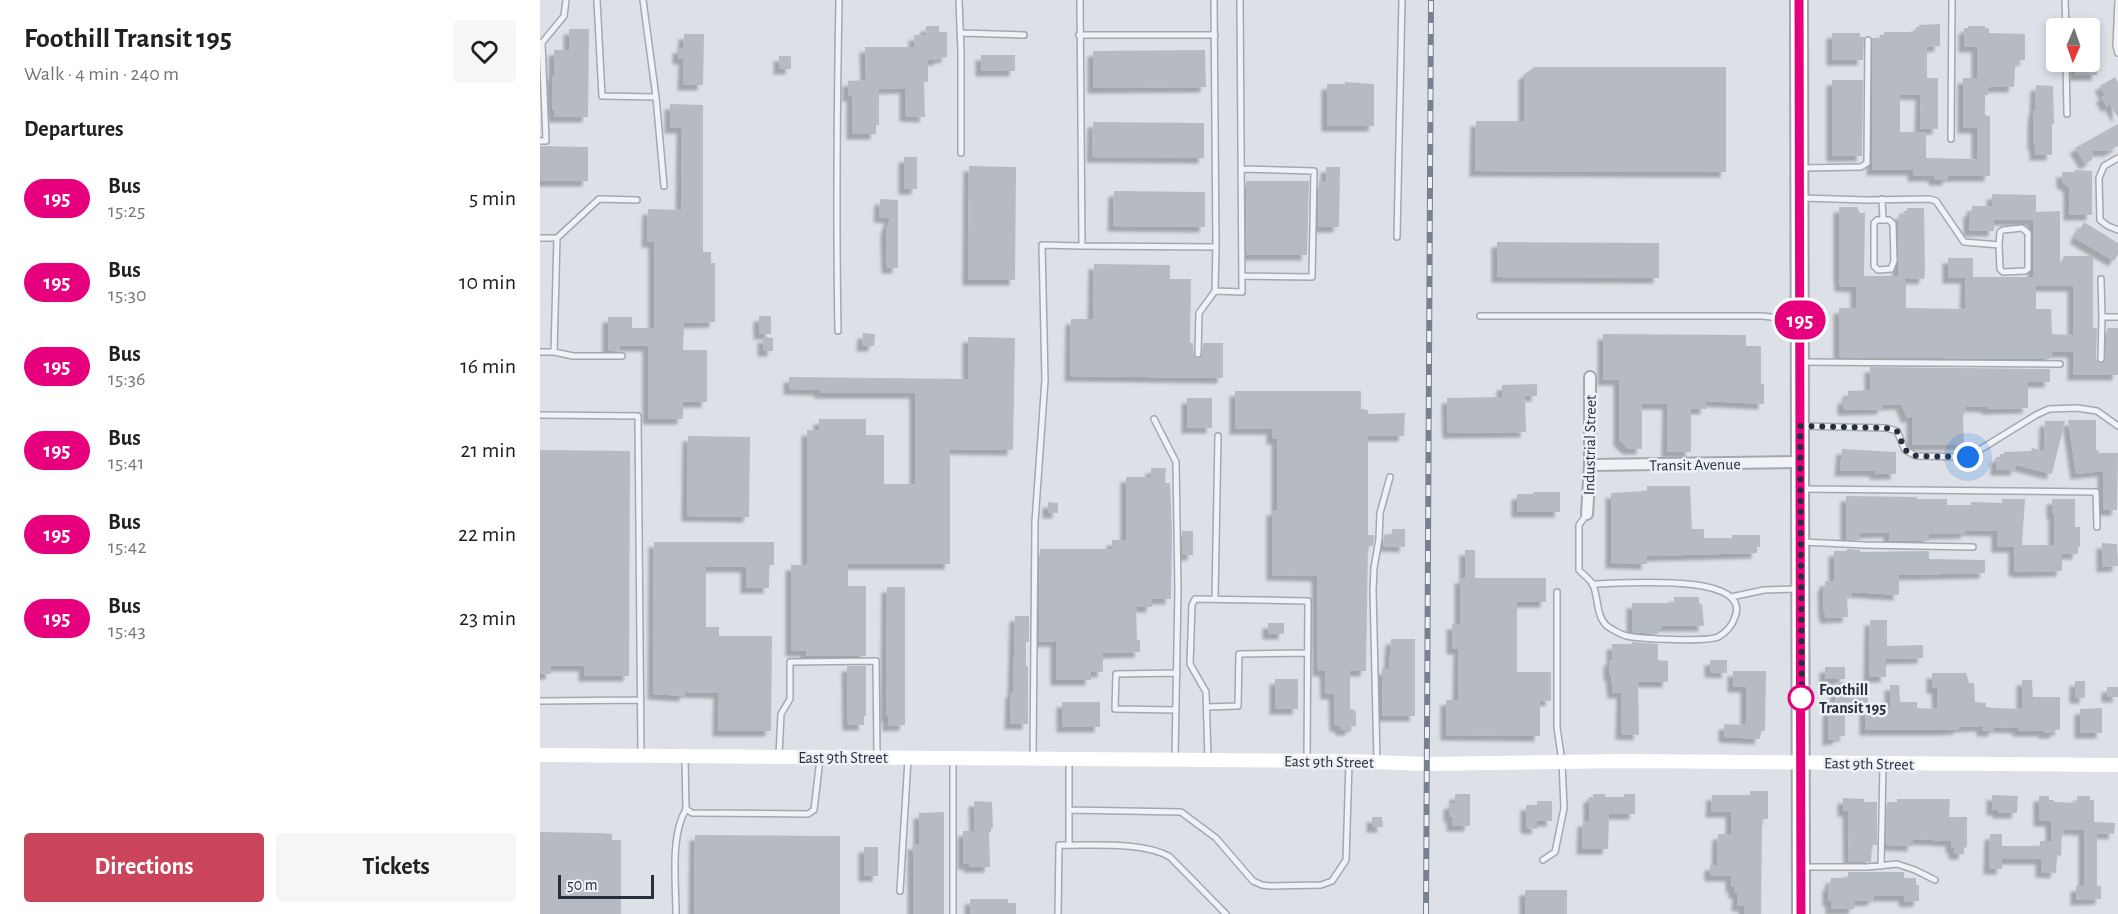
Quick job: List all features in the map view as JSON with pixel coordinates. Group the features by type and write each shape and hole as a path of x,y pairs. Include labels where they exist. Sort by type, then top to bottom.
{"main road":[{"path":"1799,0 1801,914"}],"street":[{"name":"Industrial Street","path":"1587,514 1590,465 1590,377"},
{"name":"Transit Avenue","path":"1590,465 1800,462"},
{"name":"East 9th Street","path":"540,755 1349,761 1426,764 1802,762 2118,765"}],"lane":[{"path":"540,141 546,141 541,44 564,16 566,0"},
{"path":"597,0 602,96 656,97"},
{"path":"643,0 656,97 664,186"},
{"path":"838,331 836,216 839,135 839,0"},
{"path":"959,0 961,153"},
{"path":"1080,0 1082,246"},
{"path":"1198,354 1199,313 1215,291 1214,0"},
{"path":"1215,291 1242,292 1240,0"},
{"path":"1397,237 1402,0"},
{"path":"1951,140 1952,0"},
{"path":"2066,0 2066,18"},
{"path":"2118,0 2116,46 2118,53"},
{"path":"961,33 1024,35"},
{"path":"1079,35 1215,35"},
{"path":"1800,168 1861,167 1867,163 1868,40"},
{"path":"2066,72 2067,114"},
{"path":"2118,158 2104,166 2099,178 2100,220 2118,231"},
{"path":"1241,169 1314,171 1312,277 1242,276"},
{"path":"1800,197 1929,199 1936,201 1964,243 1999,245"},
{"path":"540,238 557,238 598,199 637,200"},
{"path":"1882,200 1882,220"},
{"path":"1876,220 1882,220 1888,220 1893,224 1894,261 1891,269 1878,270 1874,266 1874,223 1876,220"},
{"path":"2011,228 2025,230 2028,233 2028,269 2025,272 2003,272 2000,269 1999,245 2000,232 2003,230 2011,228"},
{"path":"554,352 557,238"},
{"path":"1033,759 1035,522 1045,380 1042,245 1216,248"},
{"path":"2101,359 2102,279"},
{"path":"1480,315 1762,316 1800,320"},
{"path":"2102,317 2118,317"},
{"path":"540,352 573,356 622,356"},
{"path":"1800,362 2060,364"},
{"path":"1800,426 1886,428 1897,431 1905,450 1916,456 1968,457 2049,409 2077,408 2097,411 2118,426"},
{"path":"540,415 638,416 641,756"},
{"path":"1154,419 1176,462 1175,760"},
{"path":"1215,599 1218,436"},
{"path":"1377,762 1374,579 1380,513 1390,477"},
{"path":"1800,489 2096,492 2097,527"},
{"path":"1587,514 1579,525 1579,570 1593,584 1596,604 1606,625 1626,636 1695,639 1717,637 1731,627 1737,612 1736,603 1727,592 1708,586 1661,583 1593,584"},
{"path":"1800,541 1973,547"},
{"path":"1731,597 1764,590 1801,590"},
{"path":"1543,860 1556,852 1564,808 1562,762 1557,727 1557,592"},
{"path":"1208,760 1206,692 1190,663 1192,605 1196,598 1308,601 1307,761"},
{"path":"1207,707 1238,706 1239,654 1307,653"},
{"path":"778,757 781,714 790,699 790,662 876,661 877,757"},
{"path":"1176,710 1115,709 1116,674 1177,673"},
{"path":"540,700 640,700"},
{"path":"676,914 676,841 681,817 686,809 685,756"},
{"path":"686,809 692,813 808,814 814,810 821,757"},
{"path":"900,891 908,758"},
{"path":"953,758 953,914"},
{"path":"1069,759 1069,845"},
{"path":"1069,810 1181,812 1216,838 1253,881 1262,885 1321,885 1332,881 1346,860 1349,761"},
{"path":"1881,866 1883,763"},
{"path":"1058,914 1059,845 1134,847 1161,852 1170,857 1226,914"},
{"path":"1801,867 1897,864 1916,870 1935,880"}],"building":[{"path":"1940,24 1940,46 1927,47 1927,78 1938,78 1938,129 1920,129 1921,95 1900,94 1900,132 1926,132 1926,158 1977,159 1977,128 1963,128 1963,78 1977,78 1977,47 1964,47 1964,28 1985,26 1989,28 1989,33 2025,34 2025,60 2019,60 2019,65 2015,65 2014,87 1990,87 1988,95 1985,95 1985,115 1990,116 1990,176 1948,176 1948,180 1934,180 1934,176 1913,176 1913,170 1872,170 1872,38 1880,38 1884,32 1916,32 1916,27 1919,25"},
{"path":"926,26 939,26 939,32 947,32 947,57 928,60 928,82 924,82 925,117 905,116 905,88 879,89 879,125 876,125 876,134 852,134 852,96 848,96 848,81 866,80 865,47 914,47 914,35 925,35"},
{"path":"569,29 589,29 588,117 554,117 554,110 552,110 554,50 569,50"},
{"path":"1832,33 1860,33 1860,37 1864,37 1863,60 1832,60"},
{"path":"684,34 704,34 703,85 683,85 684,59 678,59 678,48 683,48"},
{"path":"1205,50 1206,87 1093,88 1093,51"},
{"path":"981,55 1015,55 1015,71 981,71"},
{"path":"779,56 791,56 791,69 779,69"},
{"path":"1534,67 1726,67 1726,172 1475,171 1476,121 1524,121 1524,75"},
{"path":"2075,72 2097,72 2097,75 2075,75"},
{"path":"2115,77 2118,83 2118,118 2110,104 2107,107 2101,97 2105,95 2100,86"},
{"path":"1832,80 1863,80 1862,156 1832,156"},
{"path":"1345,82 1374,84 1374,126 1327,126 1327,84 1345,84"},
{"path":"2036,85 2053,86 2052,155 2035,155 2033,123"},
{"path":"670,104 703,105 703,252 711,252 711,263 715,263 715,322 684,323 683,350 707,350 707,402 683,402 683,419 648,419 648,346 620,346 620,351 608,351 608,317 632,317 632,328 654,328 654,242 647,242 648,209 681,210 682,128 670,128"},
{"path":"1093,122 1204,123 1204,158 1092,157"},
{"path":"2118,124 2118,146 2109,151 2093,151 2092,160 2085,164 2075,148"},
{"path":"540,146 588,147 588,181 540,181"},
{"path":"904,157 917,157 917,189 904,189"},
{"path":"969,166 1016,167 1015,280 968,280"},
{"path":"1326,167 1340,167 1339,227 1318,227 1319,181 1326,181"},
{"path":"2074,170 2092,171 2092,215 2069,215 2069,187 2062,182 2062,172 2075,172"},
{"path":"1246,181 1309,181 1307,255 1247,255"},
{"path":"1114,191 1205,192 1205,227 1113,226"},
{"path":"1992,194 2036,195 2036,212 2060,211 2060,265 2064,256 2093,256 2093,328 2097,328 2096,359 2100,364 2105,361 2107,328 2118,328 2118,375 2073,375 2073,352 2052,352 2050,359 1839,357 1839,308 1856,308 1856,287 1840,286 1839,207 1857,207 1860,213 1865,213 1864,276 1898,276 1899,214 1904,214 1907,208 1924,208 1924,279 1906,278 1906,308 1965,309 1966,278 1948,278 1948,258 1973,258 1973,277 2033,277 2033,220 1994,220 1994,231 1969,231 1969,211 1972,211 1972,206 1992,206","holes":["2036,286 2073,286 2073,335 2052,334 2051,309 2036,309"]},
{"path":"880,199 898,200 898,268 887,268 886,230 890,218 879,217"},
{"path":"2084,222 2118,243 2118,254 2114,261 2075,238"},
{"path":"1497,242 1659,243 1659,278 1497,277"},
{"path":"1094,264 1170,265 1170,279 1191,279 1190,343 1193,343 1194,356 1197,359 1202,357 1203,343 1223,343 1223,378 1070,376 1071,319 1093,319"},
{"path":"759,316 771,316 771,334 759,334"},
{"path":"863,333 875,334 874,346 862,346"},
{"path":"1603,334 1746,335 1746,346 1761,346 1761,384 1764,384 1764,404 1706,401 1706,409 1691,409 1691,452 1667,452 1668,404 1642,404 1642,449 1628,449 1619,440 1619,380 1603,380"},
{"path":"763,337 773,338 773,351 763,351"},
{"path":"968,337 1015,338 1013,450 950,449 950,564 848,564 848,586 866,586 866,656 806,656 806,651 791,651 791,565 807,565 807,430 819,431 819,419 866,419 866,435 884,435 884,484 915,484 915,393 820,393 820,390 789,389 789,377 968,379"},
{"path":"1870,367 2050,369 2050,382 2028,382 2028,408 1987,409 1987,407 1966,406 1963,418 1964,445 1912,445 1912,416 1907,418 1901,404 1883,405 1883,409 1843,410 1843,398 1848,398 1848,391 1870,390"},
{"path":"1537,384 1537,396 1525,396 1526,432 1448,433 1447,398 1502,397 1502,385"},
{"path":"1235,391 1361,391 1361,409 1368,410 1368,414 1405,413 1404,436 1368,436 1368,535 1374,535 1374,538 1373,546 1368,546 1366,671 1350,671 1350,709 1355,710 1356,715 1356,726 1351,726 1351,730 1341,730 1340,726 1335,726 1334,694 1326,694 1325,671 1318,671 1317,576 1272,575 1272,510 1277,510 1277,439 1272,439 1272,429 1235,429"},
{"path":"1187,398 1212,398 1212,428 1187,428"},
{"path":"2068,420 2096,420 2096,450 2099,453 2118,453 2117,510 2103,510 2103,471 2076,474"},
{"path":"2045,421 2065,421 2052,474 2016,465 2016,470 1996,470 1996,457 2000,457 2000,454 2004,452 2031,451 2032,448 2044,451"},
{"path":"688,436 750,437 749,517 687,516"},
{"path":"1842,449 1896,452 1896,474 1875,474 1875,471 1840,471"},
{"path":"540,450 630,451 629,676 584,676 584,666 551,666 551,674 540,674"},
{"path":"1151,468 1166,468 1165,483 1170,483 1171,599 1152,599 1152,607 1136,607 1137,640 1140,640 1140,652 1103,653 1103,672 1091,672 1091,680 1056,680 1056,641 1039,642 1040,549 1112,549 1112,540 1126,540 1126,477 1151,477"},
{"path":"1647,486 1690,486 1692,529 1704,529 1704,538 1760,535 1760,547 1757,547 1757,553 1647,556 1647,564 1611,563 1611,493 1647,491"},
{"path":"1534,492 1560,492 1560,512 1517,512 1517,494 1533,494"},
{"path":"1846,496 1947,499 1947,505 1971,505 1971,502 2002,503 2002,499 2025,499 2022,545 2054,545 2052,499 2075,499 2075,527 2080,527 2080,547 2078,547 2078,554 2062,554 2062,571 2021,572 2014,571 2014,547 1997,547 1997,531 1966,530 1966,533 1929,534 1929,541 1889,541 1889,532 1860,533 1860,540 1846,539"},
{"path":"1048,502 1058,503 1058,513 1048,513"},
{"path":"1392,529 1405,529 1405,547 1383,546 1384,535 1392,535"},
{"path":"1182,531 1193,531 1193,555 1182,555"},
{"path":"654,542 774,542 774,565 769,565 769,588 746,588 746,567 706,567 706,627 719,627 719,636 772,636 771,731 718,731 719,693 685,692 685,696 653,694"},
{"path":"2102,543 2117,544 2118,566 2102,567"},
{"path":"1847,549 1860,550 1860,552 1929,551 1929,559 1985,560 1985,573 1899,575 1899,595 1852,592 1852,597 1847,597 1848,617 1826,618 1823,586 1825,586 1825,581 1834,581 1834,551 1847,551"},
{"path":"1465,550 1475,550 1475,578 1546,578 1546,602 1517,602 1517,672 1551,672 1551,701 1540,700 1540,736 1446,735 1446,700 1458,700 1459,649 1452,649 1452,624 1460,624 1460,578 1465,578"},
{"path":"887,587 905,587 905,725 888,726 888,716 886,716"},
{"path":"1674,597 1699,597 1704,626 1662,626 1662,629 1658,629 1658,634 1632,632 1632,603 1674,603"},
{"path":"1015,616 1029,616 1029,642 1026,642 1028,724 1010,724"},
{"path":"1870,620 1887,620 1887,646 1923,645 1923,658 1886,659 1886,677 1869,677"},
{"path":"1268,623 1284,623 1284,634 1268,634"},
{"path":"1391,639 1415,639 1415,716 1382,716 1382,669 1389,669"},
{"path":"1632,642 1658,644 1658,660 1668,661 1668,682 1638,682 1639,735 1621,734 1622,693 1613,693 1611,675 1609,675 1612,644 1632,644"},
{"path":"1710,660 1727,660 1727,673 1710,672"},
{"path":"847,666 866,666 864,725 848,725"},
{"path":"1825,667 1845,667 1845,679 1825,679"},
{"path":"1733,671 1766,671 1765,731 1761,731 1760,739 1724,737 1724,724 1745,725 1746,720 1746,687 1733,687"},
{"path":"1932,673 1966,673 1969,683 1974,683 1975,702 1986,703 1986,707 1994,708 2022,709 2022,680 2032,680 2033,697 2060,697 2060,730 2055,730 2055,733 2044,733 2044,731 2018,731 2018,728 1994,727 1994,731 1982,731 1982,726 1942,730 1865,730 1865,709 1845,709 1845,736 1828,740 1828,712 1830,709 1835,709 1836,682 1868,683 1868,708 1890,708 1890,685 1899,685 1900,702 1917,702 1917,708 1938,709 1937,688 1932,688"},
{"path":"1275,679 1298,679 1298,709 1275,709"},
{"path":"2075,681 2085,681 2085,698 2075,698"},
{"path":"2107,687 2118,687 2118,697 2107,697"},
{"path":"1062,702 1100,702 1100,727 1062,727"},
{"path":"2102,708 2102,733 2080,733 2080,709"},
{"path":"1750,791 1768,791 1768,819 1762,819 1761,914 1744,914 1744,906 1737,906 1738,893 1734,893 1734,887 1731,887 1731,876 1710,876 1710,865 1717,865 1718,834 1731,834 1731,812 1711,812 1712,795 1750,795"},
{"path":"1455,794 1470,794 1470,826 1452,826 1449,804 1455,803"},
{"path":"1593,794 1605,794 1605,797 1624,797 1624,794 1635,794 1635,814 1609,814 1608,849 1582,849 1583,821 1589,822 1589,797 1593,797"},
{"path":"1992,795 2018,796 2017,813 1998,813 1998,810 1992,810"},
{"path":"2039,796 2049,796 2049,800 2054,800 2054,802 2077,803 2077,796 2090,796 2090,800 2094,800 2094,822 2115,823 2114,834 2097,833 2097,886 2101,886 2101,899 2076,900 2076,886 2084,886 2084,830 2064,829 2061,856 2057,855 2056,873 2041,872 2041,859 2002,859 2002,869 1989,869 1990,834 2002,834 2002,846 2040,846 2040,841 2051,841 2051,821 2039,821"},
{"path":"1843,798 1877,802 1877,845 1872,845 1871,862 1849,862 1848,811 1843,811"},
{"path":"1897,799 1950,799 1949,817 1967,817 1967,847 1964,848 1964,854 1954,854 1951,841 1913,839 1913,846 1886,845 1887,802 1897,802"},
{"path":"974,801 992,802 993,828 989,832 990,867 969,867 969,864 963,864 963,831 975,831"},
{"path":"1537,801 1552,801 1552,821 1537,821 1537,829 1526,828 1526,805 1537,805"},
{"path":"944,812 944,914 913,914 913,844 919,844 919,813"},
{"path":"1372,817 1382,817 1383,827 1372,827"},
{"path":"540,832 612,834 612,840 621,840 621,914 540,914"},
{"path":"695,835 840,836 840,914 694,914"},
{"path":"864,847 878,847 878,876 864,876"},
{"path":"1848,872 1904,872 1904,878 1916,878 1916,885 1919,885 1919,901 1906,902 1904,896 1874,896 1874,900 1855,901 1854,909 1831,909 1831,901 1828,901 1828,885 1830,885 1831,878 1848,878"},
{"path":"1525,890 1567,890 1567,914 1525,914"},
{"path":"970,899 1008,899 1008,903 1016,903 1016,914 970,914"}],"railway":[{"path":"1426,914 1431,0"}],"bus line":[{"name":"195","path":"1799,0 1801,914"}],"place":[{"name":"Foothill Transit 195","path":"1801,698"}],"route":[{"path":"1801,698 1802,702 1800,426 1886,428 1897,431 1905,450 1916,456 1968,457"}]}
